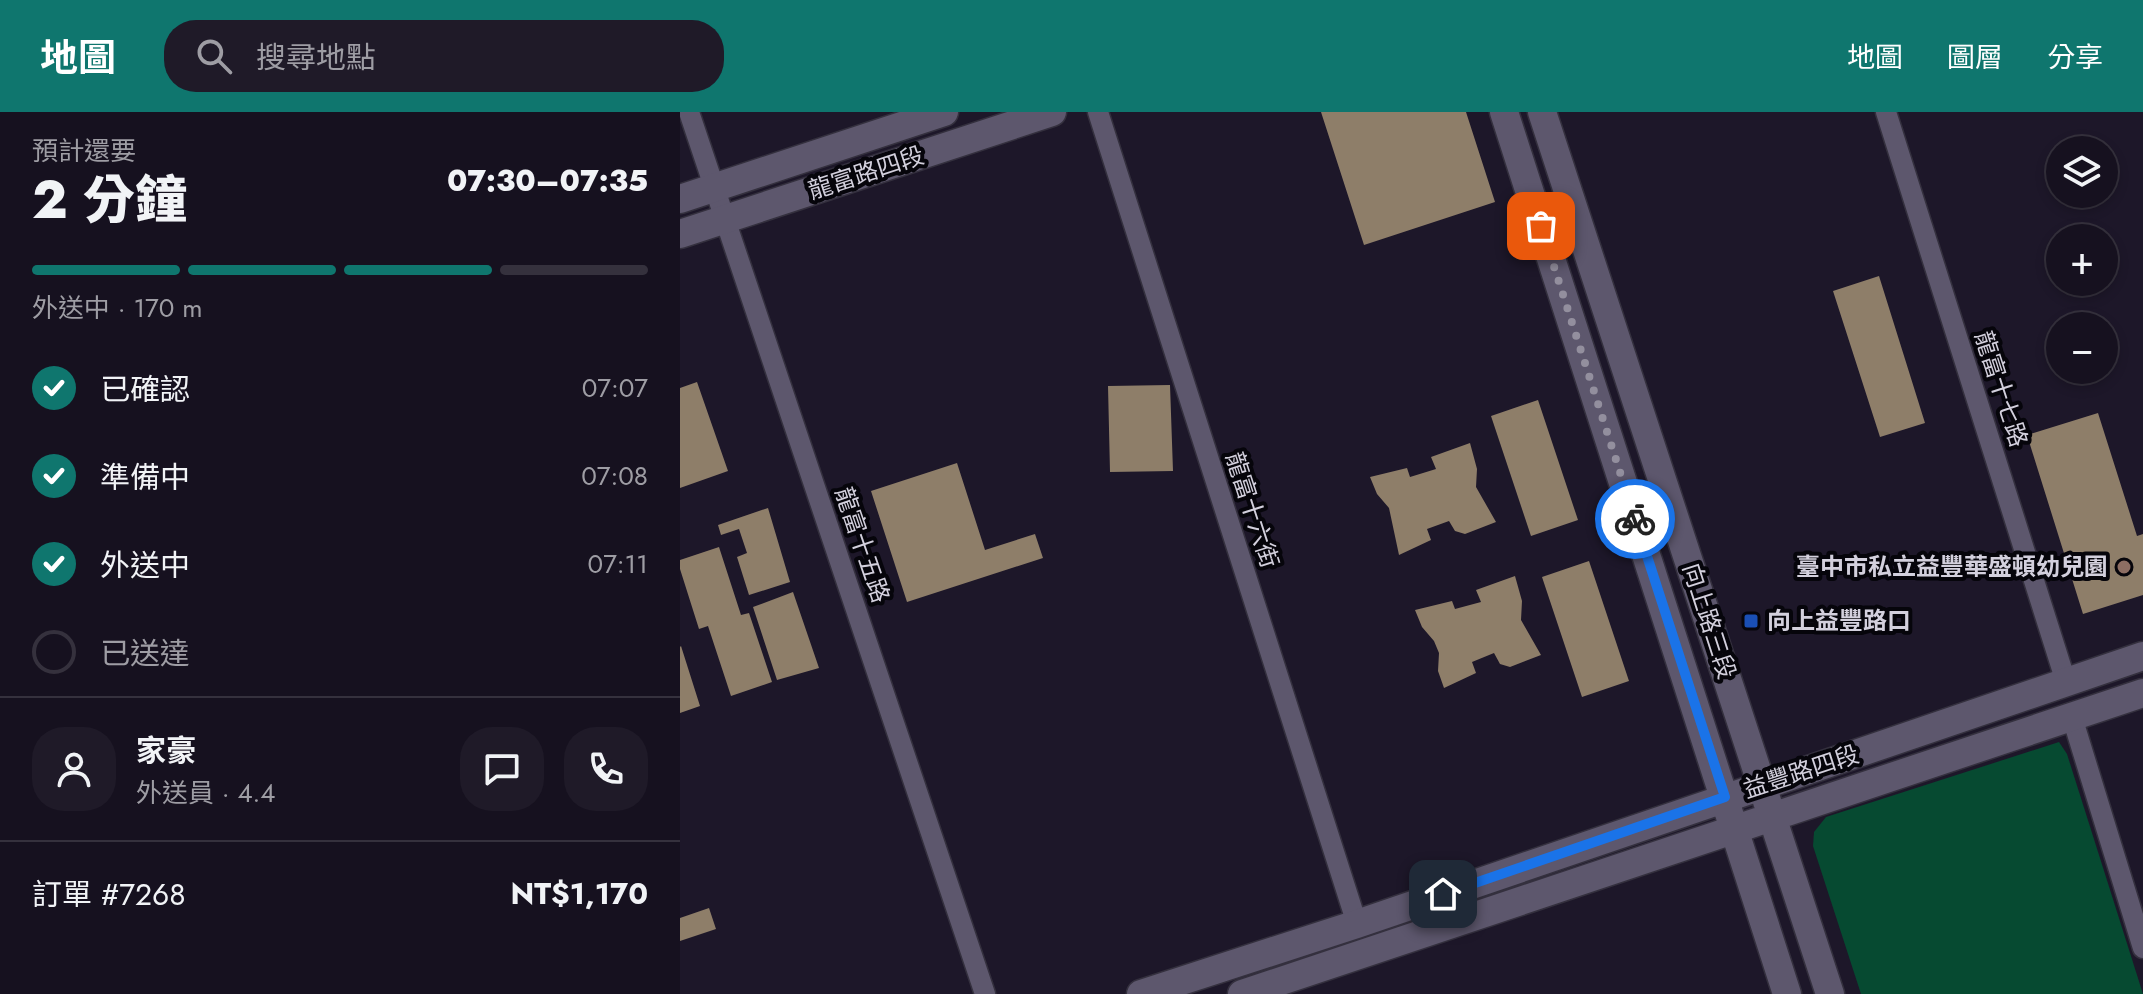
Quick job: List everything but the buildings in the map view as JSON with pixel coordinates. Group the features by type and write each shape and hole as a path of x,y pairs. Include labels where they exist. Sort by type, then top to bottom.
{"street":[{"name":"龍富十五路","path":"689,112 985,994"},
{"name":"龍富路四段","path":"680,199 944,112"},
{"name":"龍富路四段","path":"680,234 1052,112"},
{"name":"龍富十六街","path":"1098,112 1357,924"},
{"name":"向上路三段","path":"1504,112 1787,994"},
{"name":"向上路三段","path":"1542,112 1830,994"},
{"name":"龍富十七路","path":"1886,112 2066,682"},
{"name":"益豐路四段","path":"1141,994 1357,924 2143,656"},
{"name":"益豐路四段","path":"1242,994 2143,693"},
{"path":"2072,717 2143,948"}],"green space":[{"path":"2059,742 2067,754 2143,994 1861,994 1813,846 1814,832 1826,817"}],"way so far":[{"path":"1541,226 1635,519"}],"place":[{"name":"臺中市私立益豐華盛頓幼兒園","path":"2124,567"},
{"name":"向上益豐路口","path":"1751,621"}],"route":[{"path":"1443,894 1725,797 1635,519"}]}
